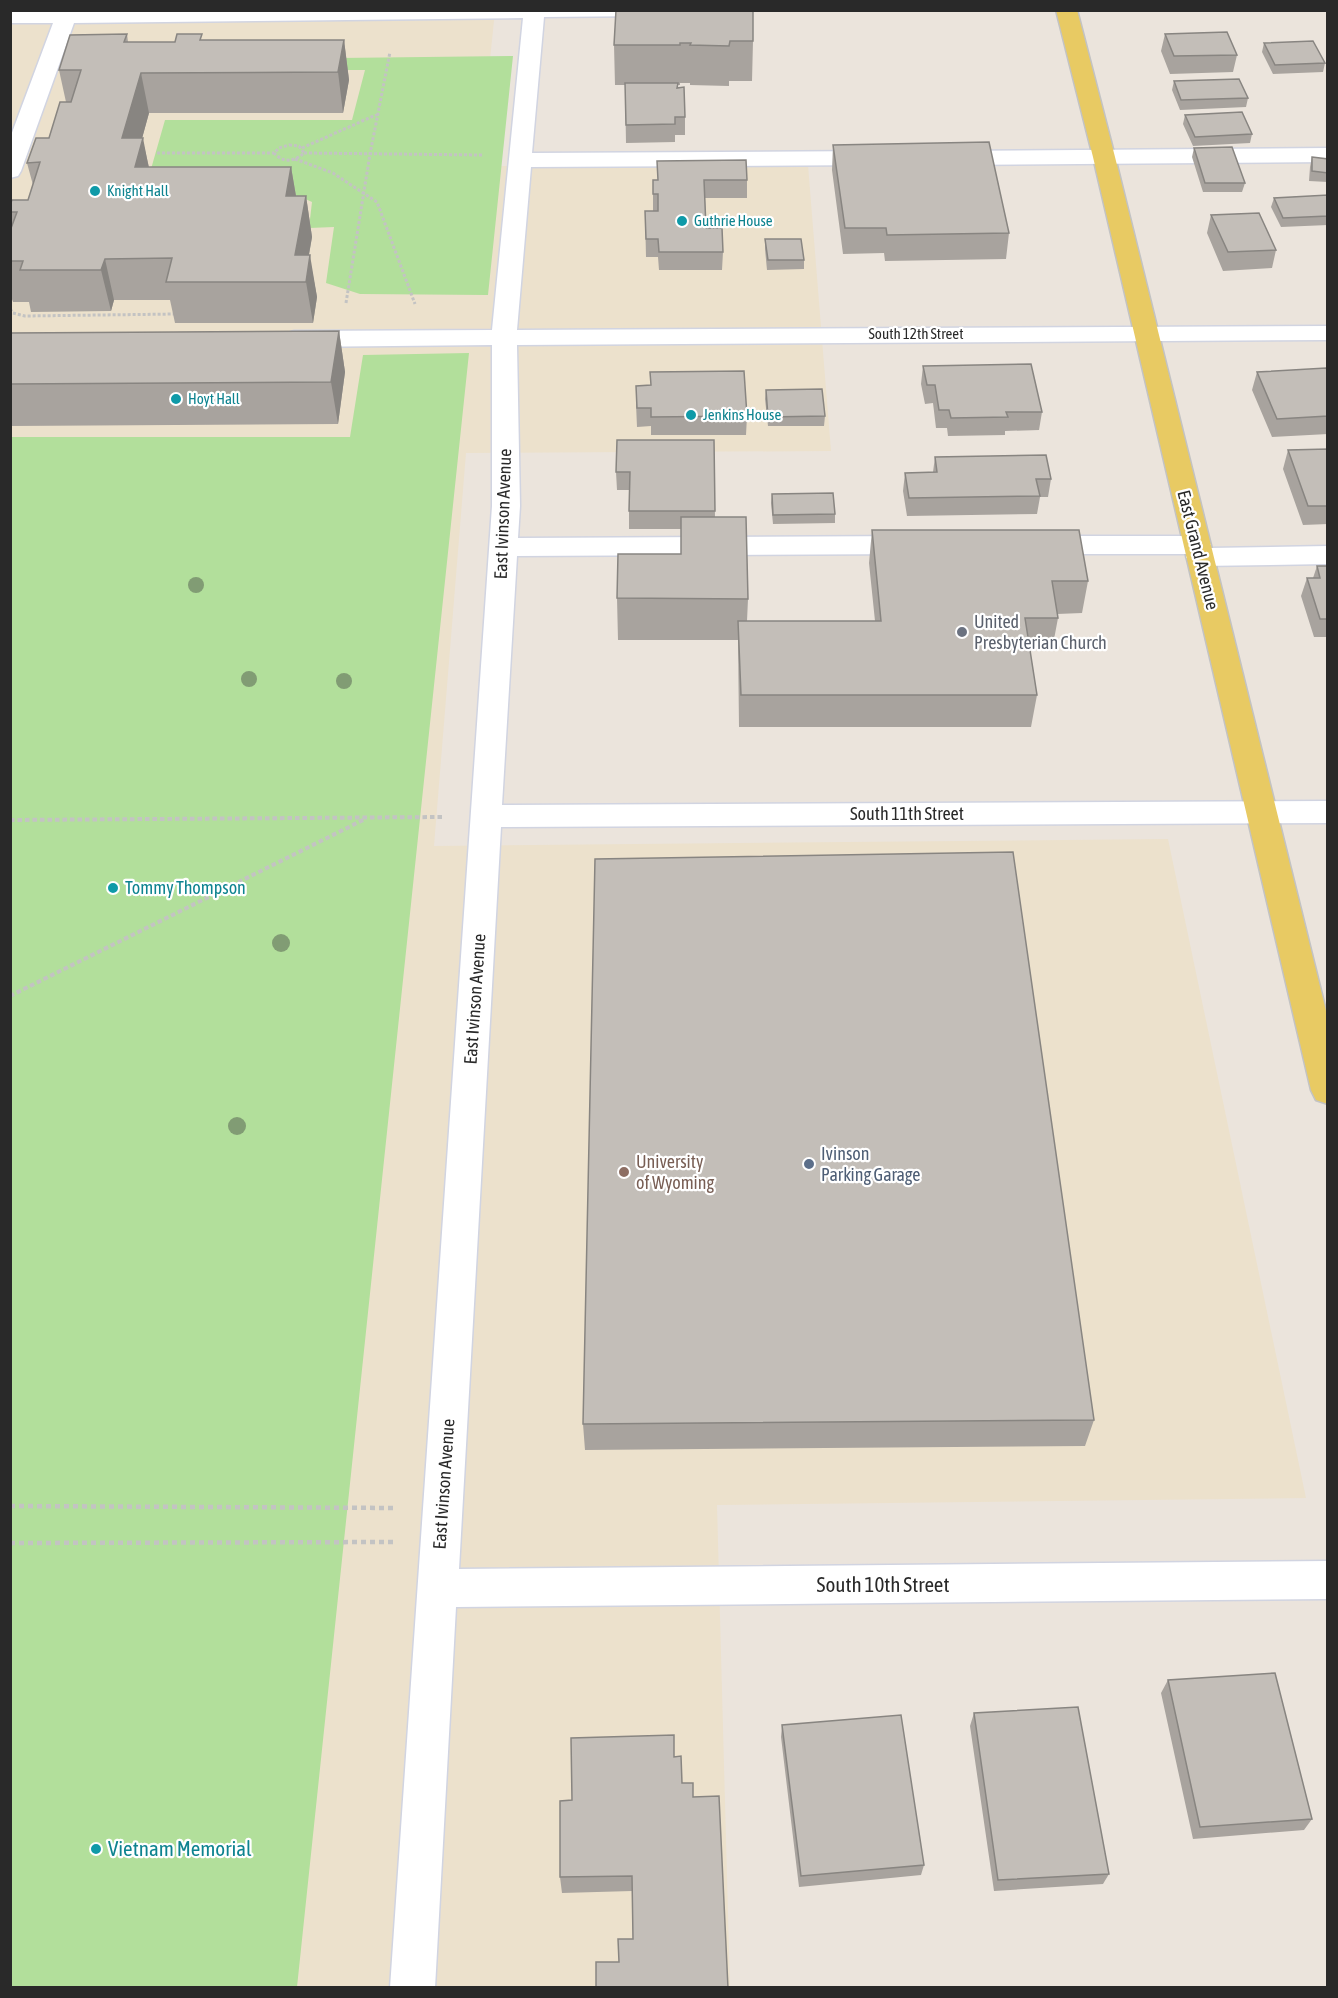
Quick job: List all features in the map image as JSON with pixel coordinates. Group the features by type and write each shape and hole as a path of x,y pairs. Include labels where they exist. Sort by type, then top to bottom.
{"main road":[{"name":"East Grand Avenue","path":"1066,10 1104,157 1328,1090"}],"street":[{"path":"10,17 651,10"},
{"name":"East Ivinson Avenue","path":"412,1988 504,547 506,506 504,336 534,11"},
{"path":"10,171 66,16"},
{"path":"932,158 1328,155"},
{"path":"522,157 897,158"},
{"name":"South 12th Street","path":"270,338 1328,333"},
{"path":"504,547 939,545"},
{"path":"1010,545 1328,555"},
{"name":"South 11th Street","path":"486,816 1328,812"},
{"name":"South 10th Street","path":"438,1588 1328,1580"}],"path":[{"path":"341,339 369,154 390,52"},
{"path":"274,153 277,149 288,145 302,148 378,114"},
{"path":"302,148 304,153"},
{"path":"157,153 274,153 281,160 295,159 333,172 377,202 421,319 418,339"},
{"path":"295,159 304,153 522,157"},
{"path":"10,309 13,313 25,316 177,314"},
{"path":"10,820 366,819 486,816"},
{"path":"10,996 366,819"},
{"path":"10,1506 442,1508"},
{"path":"10,1543 440,1542"}],"shaded area":[{"name":"University of Wyoming","path":"11,11 495,11 479,166 808,165 831,451 466,453 434,846 1168,839 1306,1498 717,1505 730,1987 11,1988"}],"green space":[{"path":"513,56 488,295 360,294 326,283 334,227 309,228 312,202 299,196 165,197 151,169 165,120 352,120 365,70 169,70 173,60"},
{"path":"469,353 297,1987 11,1987 11,437 350,437 363,355"}],"building":[{"path":"616,10 753,10 753,41 730,41 729,46 690,45 691,43 614,45"},
{"path":"1227,32 1237,55 1174,56 1165,34"},
{"path":"127,34 124,42 175,42 177,34 202,34 200,40 344,40 338,72 141,73 122,138 143,138 135,167 291,167 286,196 306,196 295,255 310,255 306,282 166,282 172,258 105,259 101,270 20,270 23,261 10,261 10,231 17,212 10,212 10,205 12,200 28,200 40,162 27,163 36,138 49,138 60,102 71,102 81,70 59,70 70,35"},
{"path":"1313,41 1325,63 1275,65 1264,43"},
{"path":"1239,79 1248,98 1181,100 1174,81"},
{"path":"625,83 678,83 677,88 684,87 685,117 675,117 675,124 626,125"},
{"path":"1242,112 1252,134 1195,137 1185,115"},
{"path":"989,142 1009,233 887,235 886,228 845,228 833,145"},
{"path":"1232,147 1245,183 1205,183 1194,148"},
{"path":"1312,157 1328,159 1328,173 1312,171"},
{"name":"Guthrie House","path":"746,160 747,180 704,180 706,228 722,228 723,252 659,252 658,239 646,239 645,211 658,211 658,194 653,194 653,180 658,180 657,161"},
{"path":"1328,195 1328,216 1283,218 1274,198"},
{"path":"1259,213 1276,250 1228,252 1211,215"},
{"path":"765,239 801,239 804,260 768,260"},
{"path":"339,331 331,382 10,384 10,333"},
{"path":"1031,364 1042,412 1006,412 1008,417 951,418 949,410 939,410 935,385 927,385 923,366"},
{"path":"1326,368 1328,372 1328,416 1277,419 1257,372"},
{"path":"744,371 747,416 651,417 651,408 637,408 636,386 651,385 650,372"},
{"path":"822,389 825,416 768,417 766,390"},
{"path":"617,440 714,440 715,511 629,511 630,472 616,472"},
{"path":"1328,449 1328,506 1308,506 1288,450"},
{"path":"1046,455 1051,479 1036,479 1040,496 909,498 905,473 937,472 935,457"},
{"path":"833,493 835,514 773,515 772,494"},
{"path":"681,517 746,517 748,599 617,598 618,554 681,554"},
{"name":"United Presbyterian Church","path":"872,530 1079,530 1088,581 1052,581 1058,618 1025,618 1037,695 741,695 738,621 881,621"},
{"path":"1317,566 1328,566 1328,619 1320,619 1307,578 1320,578"},
{"path":"1013,852 1094,1420 583,1424 595,859"},
{"path":"1275,1673 1312,1819 1200,1827 1168,1680"},
{"path":"1078,1707 1109,1874 998,1880 974,1713"},
{"path":"901,1715 924,1865 801,1876 782,1725"},
{"path":"674,1735 674,1757 681,1756 682,1783 693,1783 693,1797 719,1796 728,1988 596,1988 596,1962 619,1962 618,1939 633,1939 632,1876 560,1877 560,1801 572,1800 571,1738"}],"place":[{"name":"Knight Hall","path":"95,191"},
{"name":"Guthrie House","path":"682,221"},
{"name":"Hoyt Hall","path":"176,399"},
{"name":"Jenkins House","path":"691,415"},
{"name":"United Presbyterian Church","path":"962,632"},
{"name":"Tommy Thompson","path":"113,888"},
{"name":"Ivinson Parking Garage","path":"809,1164"},
{"name":"University of Wyoming","path":"624,1172"},
{"name":"Vietnam Memorial","path":"96,1849"}]}
